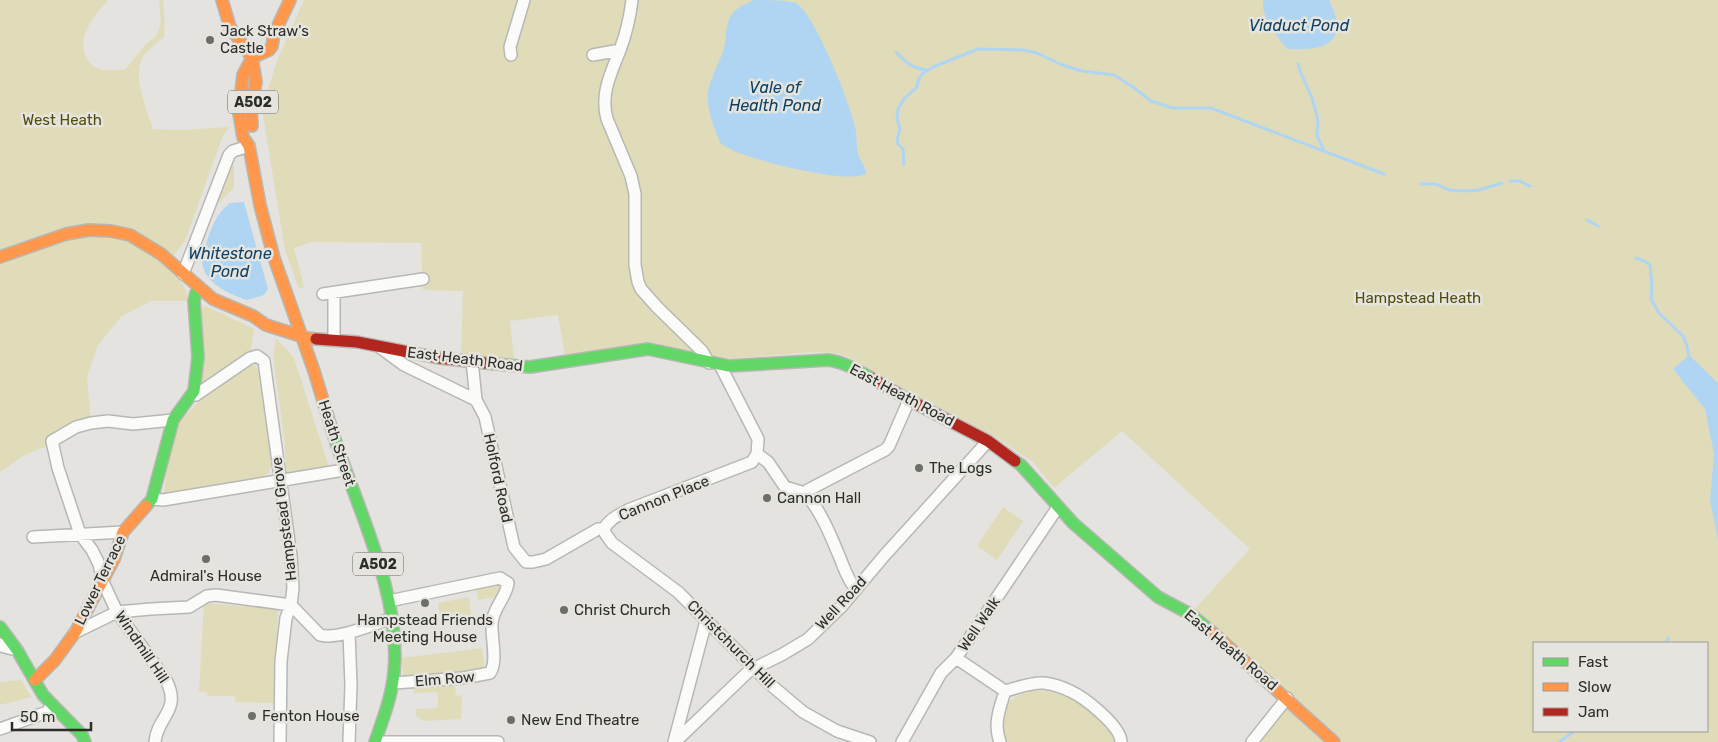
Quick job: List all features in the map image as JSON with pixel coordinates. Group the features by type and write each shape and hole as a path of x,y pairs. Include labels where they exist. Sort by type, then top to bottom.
{"street":[{"path":"222,0 230,27 252,58 269,50 272,46 274,34 290,0"},
{"path":"511,55 510,47 524,0"},
{"path":"632,0 630,15 620,50 606,87 605,111 631,176 635,194 634,253 638,282 641,289 657,307 715,364 758,439 758,454 768,462 785,487 805,493 818,512 852,586 856,589"},
{"path":"593,55 620,50"},
{"name":"A502","path":"249,146 243,137 239,114 243,75 252,58"},
{"path":"183,274 229,155 232,151 249,146"},
{"name":"Heath Street","path":"249,146 264,223 299,335 308,356 344,470 372,544 389,601 395,647 394,683 375,742"},
{"name":"East Heath Road","path":"0,256 66,234 89,230 111,231 130,235 147,244 213,299 253,316 266,325 307,338 357,342 439,358 530,367 648,349 715,364 838,361 988,441 1021,465 1043,487 1073,523 1158,597 1190,614 1287,698 1334,742"},
{"path":"334,340 328,294 423,279"},
{"name":"Lower Terrace","path":"35,680 55,660 74,633 103,582 114,559 123,532 152,499 173,420 192,395 196,379 198,357 194,301 196,293 200,289"},
{"path":"379,347 404,365 476,400"},
{"name":"Lower Terrace","path":"192,395 196,395 250,358 260,357"},
{"name":"Hampstead Grove","path":"260,357 264,361 265,366 291,556 291,605 286,618 281,661 280,742"},
{"name":"Holford Road","path":"472,361 476,400 485,417 511,539 514,548 520,556"},
{"path":"805,493 885,450 889,446 909,400"},
{"name":"Windmill Hill","path":"155,742 171,707 170,688 117,612 103,582 99,564 80,534 58,468 52,441 76,427 91,423 108,421 134,424 173,420"},
{"name":"Well Road","path":"674,742 754,668 808,639 842,606 927,507 988,441"},
{"name":"Cannon Place","path":"520,556 526,562 546,560 598,529 604,529 608,523 628,510 752,462 758,454"},
{"path":"152,499 163,500 344,470"},
{"name":"Well Walk","path":"902,742 941,673 956,658 1058,507"},
{"name":"Christchurch Hill","path":"604,529 612,543 678,592 771,685 811,718 837,731 870,742"},
{"path":"33,536 123,532"},
{"name":"Elm Row","path":"389,601 500,578 504,579 508,584 507,591 496,607 492,620 493,669 490,673 394,683"},
{"path":"74,633 117,612 151,608 189,607 208,596 216,595 291,605 320,635 325,636 349,633 392,618"},
{"path":"674,742 706,621"},
{"path":"0,628 17,650 43,695 82,735 85,742"},
{"path":"349,633 351,685 349,742"},
{"path":"0,644 17,650"},
{"path":"956,658 1006,691"},
{"path":"1006,691 1037,683 1052,684 1070,691 1082,698 1112,724 1121,737 1121,742"},
{"path":"1000,742 997,719 1006,691"},
{"path":"1252,742 1287,698"},
{"path":"0,729 47,712 52,705"},
{"path":"384,742 498,742"}],"green space":[{"name":"West Heath","path":"0,0 108,0 88,27 83,42 84,50 91,64 99,69 125,70 144,46 157,35 161,22 159,0 163,0 164,37 143,56 139,72 142,97 153,129 181,130 229,127 222,138 185,241 165,266 184,285 187,301 151,301 122,316 98,345 87,376 91,424 55,445 41,448 23,456 0,472"},
{"name":"Hampstead Heath","path":"304,0 1718,0 1718,742 1252,742 1287,698 1190,614 1250,549 1122,431 1054,488 1033,462 991,434 915,395 850,358 836,353 816,352 721,359 644,342 566,362 558,315 510,321 514,360 461,356 463,291 423,290 421,243 312,242 294,248 304,287 299,289 285,250 262,109 277,61"},
{"path":"231,164 234,166 234,188 220,202 216,202"},
{"path":"206,306 254,329 251,350 201,385 200,307"},
{"path":"276,338 294,358 329,467 286,474 285,446 273,355"},
{"path":"252,364 256,366 258,371 272,465 268,473 259,480 164,494 168,455 181,420 202,398 246,365"},
{"path":"1003,507 1023,521 997,560 977,546"},
{"path":"498,581 501,585 495,597 478,600 476,587"},
{"path":"469,597 471,615 465,616 465,619 441,622 438,603"},
{"path":"204,603 278,609 274,703 235,702 235,696 208,696 206,692 199,692"},
{"path":"482,648 485,669 404,680 401,658"},
{"path":"21,680 31,697 0,705 0,682"},
{"path":"455,685 456,696 462,695 461,719 424,721 417,717 415,709 438,708 438,692 414,693 414,688"},
{"path":"1031,691 1060,693 1079,703 1090,710 1107,726 1114,742 1005,742 1002,729 1005,705 1015,697"}],"water":[{"name":"Vale of Health Pond","path":"754,0 796,3 813,24 831,60 852,115 858,153 866,174 840,176 801,170 745,155 721,144 709,112 709,86 725,44 727,25 732,14 736,9"},
{"name":"Viaduct Pond","path":"1263,0 1329,0 1337,22 1333,39 1328,44 1313,49 1287,49 1267,20 1264,13"},
{"name":"Whitestone Pond","path":"244,202 268,289 264,295 247,300 217,286 206,274 202,258 211,230 219,214 230,203"},
{"path":"1689,355 1718,383 1718,540 1710,500 1714,454 1705,409 1673,369"}],"waterway":[{"path":"904,165 903,149 898,144 897,139 900,129 897,118 898,109 904,99 917,87 922,74 933,67 978,49 1024,50 1037,53 1060,64 1082,71 1114,75 1151,101 1173,108 1211,108 1384,174"},
{"path":"896,52 910,64 928,70"},
{"path":"1298,64 1312,98 1318,120 1317,136 1325,152"},
{"path":"1510,181 1519,181 1530,186"},
{"path":"1420,184 1436,184 1449,190 1465,191 1479,190 1502,183"},
{"path":"1587,220 1598,226"},
{"path":"1636,258 1650,265 1651,299 1659,313 1683,336 1689,358"},
{"path":"1666,642 1668,638"},
{"path":"1559,742 1574,732"}],"traffic: fast":[{"path":"146,506 152,499 173,420 194,391 198,357 194,301 196,293 200,289"},
{"path":"485,363 530,367 648,349 729,366 828,360 845,364 871,378"},
{"path":"331,427 374,548 384,579 391,611 395,642 393,681 387,707 375,742"},
{"path":"1015,461 1021,465 1073,523 1158,597 1190,614 1213,633"},
{"path":"0,627 17,650 43,695 82,735 85,742"}],"traffic: slow":[{"path":"222,0 230,27 252,58 256,82 251,109 252,126"},
{"path":"252,58 269,50 272,46 274,34 290,0"},
{"path":"252,58 243,75 239,113 243,137 249,146 260,205 274,258 314,371 331,427"},
{"path":"0,257 66,234 89,230 111,231 130,235 161,254 213,299 253,316 266,325 316,339"},
{"path":"35,680 55,660 76,631 114,559 123,532 146,506"},
{"path":"1213,633 1334,742"}],"traffic: jam":[{"path":"316,339 357,342 439,358 485,363"},
{"path":"871,378 988,441 1015,461"}],"place":[{"name":"Jack Straw's Castle","path":"210,40"},
{"name":"The Logs","path":"919,468"},
{"name":"Cannon Hall","path":"767,498"},
{"name":"Admiral's House","path":"206,559"},
{"name":"Hampstead Friends Meeting House","path":"425,603"},
{"name":"Christ Church","path":"564,610"},
{"name":"Fenton House","path":"252,716"},
{"name":"New End Theatre","path":"511,720"}]}
